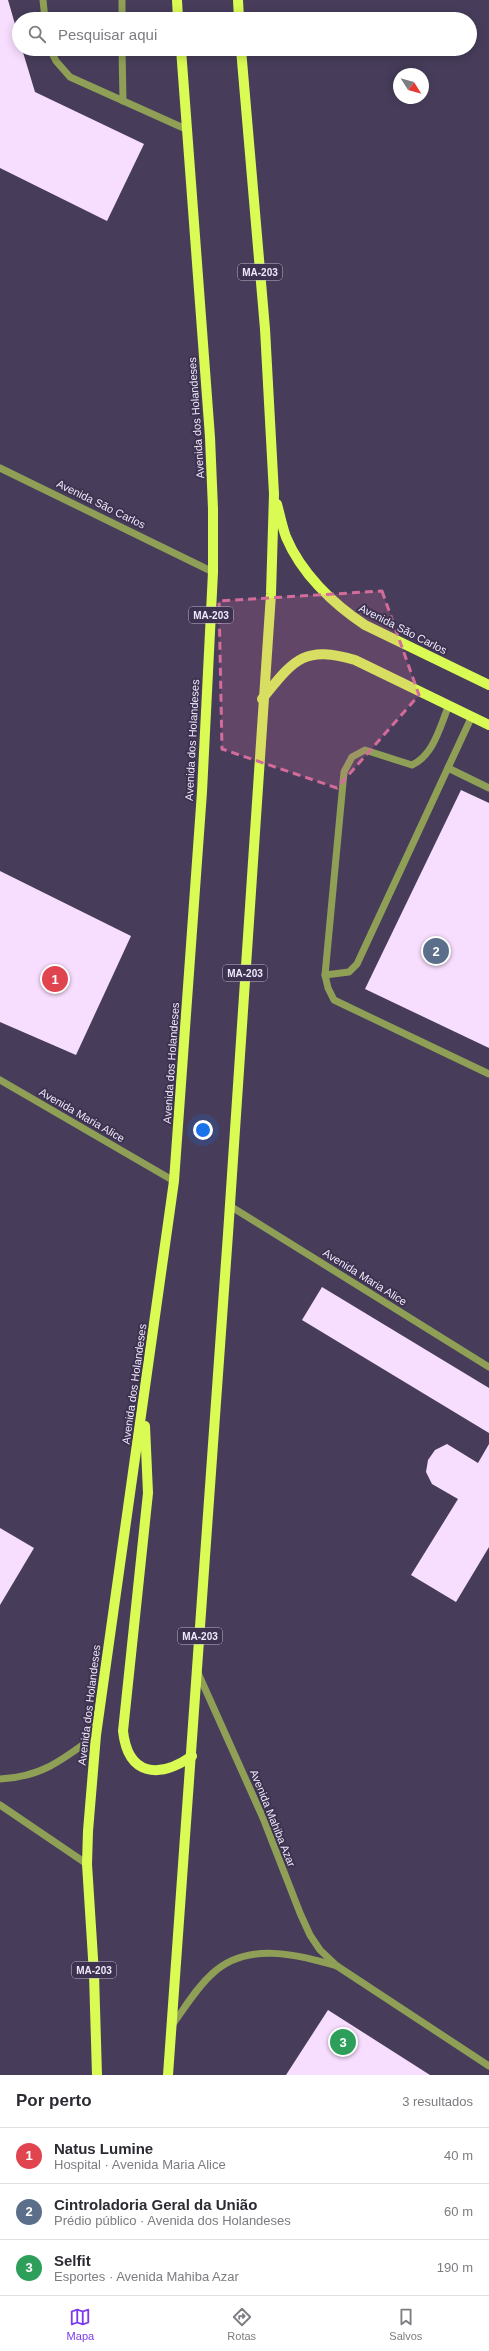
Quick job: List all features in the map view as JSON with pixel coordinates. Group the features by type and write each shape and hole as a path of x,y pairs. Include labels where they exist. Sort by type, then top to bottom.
{"main road":[{"path":"177,0 178,12"},
{"path":"238,0 239,12"},
{"name":"Avenida dos Holandeses","path":"97,2075 94,1974 87,1864 96,1735 174,1181 202,792 213,572 213,508 210,437 182,56"},
{"name":"MA-203","path":"168,2075 173,2024 198,1672 230,1206 262,698 271,594 274,494 265,329 242,56"},
{"name":"Avenida São Carlos","path":"274,494 286,537 317,583 334,601 365,625 489,686"},
{"path":"262,698 290,666 301,658 325,654 355,660 489,725"},
{"path":"143,1400 148,1493 123,1731 124,1746 130,1758 136,1764 154,1770 172,1768 192,1756"}],"street":[{"path":"42,0 44,12"},
{"path":"122,0 122,12"},
{"path":"54,56 70,77 188,130"},
{"path":"122,56 123,101"},
{"name":"Avenida São Carlos","path":"0,468 213,572"},
{"path":"449,705 428,753 423,760 412,765 365,750 352,757 344,772 325,975 328,988 334,1000 489,1074"},
{"path":"325,975 349,972 357,964 472,716"},
{"path":"448,768 489,788"},
{"name":"Avenida Maria Alice","path":"0,1080 174,1181"},
{"name":"Avenida Maria Alice","path":"230,1206 489,1367"},
{"name":"Avenida Mahiba Azar","path":"198,1672 263,1818 303,1921 320,1950 337,1966 489,2066"},
{"path":"0,1780 27,1776 47,1769 96,1735"},
{"path":"0,1805 87,1864"},
{"name":"Avenida Mahiba Azar","path":"173,2024 214,1973 223,1965 237,1960 272,1953 294,1954 337,1966"}],"highlighted area":[{"path":"382,591 419,695 337,788 222,749 219,601"}],"building":[{"path":"0,0 8,0 12,14 12,56 24,56 35,92 144,144 107,221 0,168"},
{"path":"461,790 489,803 489,1048 365,989"},
{"path":"0,871 131,936 76,1055 0,1022"},
{"path":"322,1287 489,1388 489,1433 302,1320"},
{"path":"447,1444 478,1463 489,1444 489,1547 456,1602 411,1575 458,1499 432,1484 426,1472 428,1460 435,1450"},
{"path":"0,1528 34,1548 0,1605"},
{"path":"328,2010 430,2075 286,2075"}],"place":[{"name":"Cintroladoria Geral da União","path":"436,951"},
{"name":"Natus Lumine","path":"55,979"},
{"name":"Selfit","path":"343,2042"}]}
